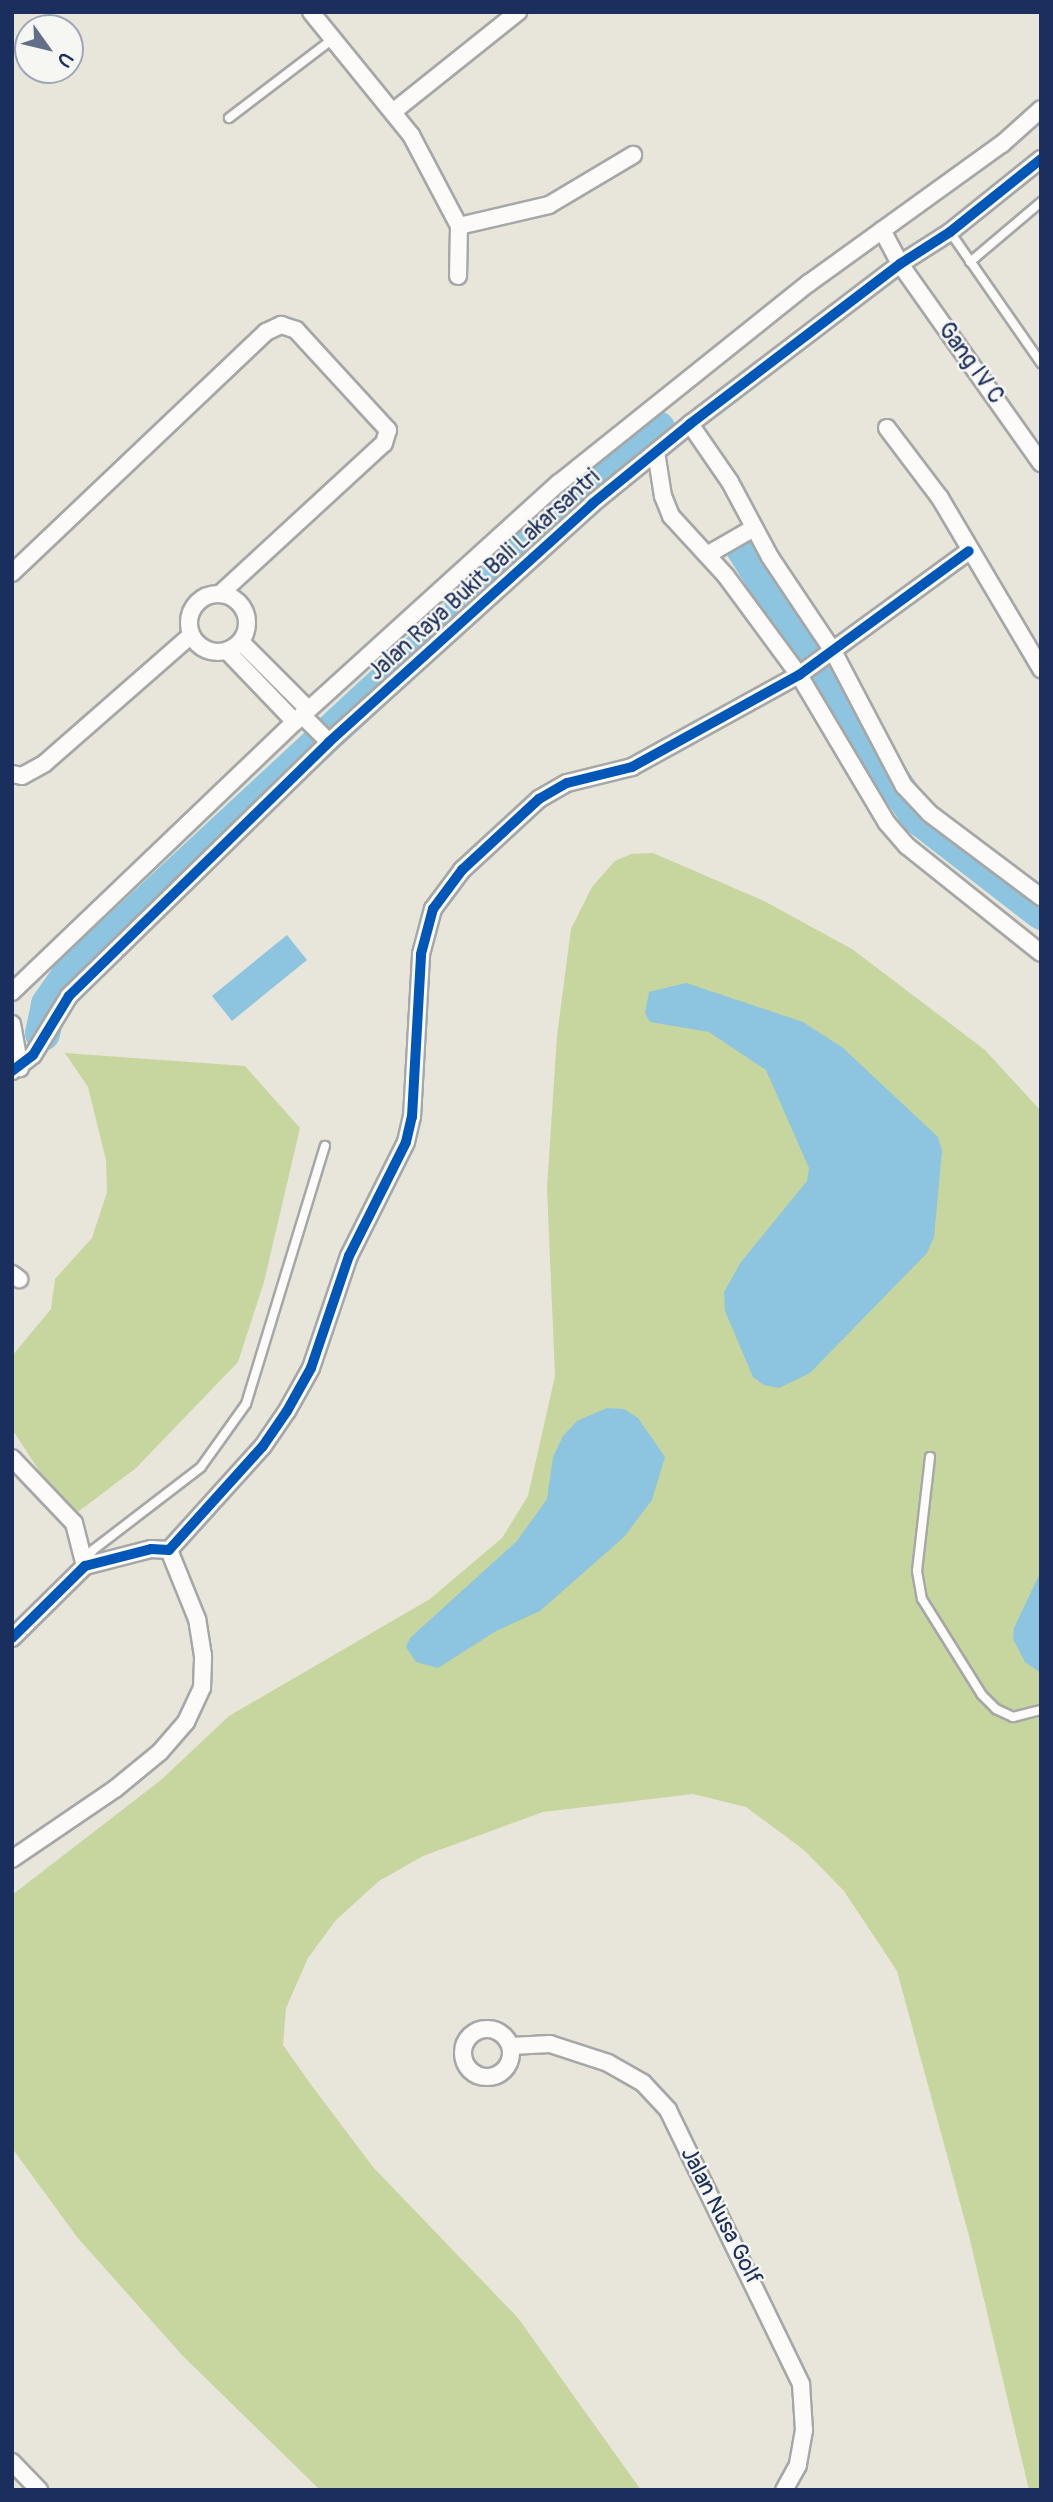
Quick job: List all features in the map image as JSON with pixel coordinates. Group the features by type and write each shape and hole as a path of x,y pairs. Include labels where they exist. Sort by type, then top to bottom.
{"street":[{"path":"311,12 394,111 459,226 458,276"},
{"path":"394,111 518,12"},
{"name":"Jalan Raya Bukit Bali Lakarsantri","path":"12,992 559,483 809,283 1002,145 1041,109"},
{"path":"459,226 549,205 633,155"},
{"name":"Jalan Raya Bukit Bali Lakarsantri","path":"17,1064 58,1021 69,996 327,741 592,504 690,424 900,264 950,233 1041,159"},
{"name":"Gang IV C","path":"883,230 900,264 1041,463"},
{"path":"12,573 257,341 281,325 296,330 388,430 384,443 221,593 211,594 194,606 191,635 45,763 23,776 12,774"},
{"path":"690,424 730,482 752,529 833,651 904,786 929,813 1041,897"},
{"path":"887,428 940,498 1041,669"},
{"path":"656,452 663,496 671,516 707,555 799,675 887,822 908,846 1041,953"},
{"path":"707,555 752,529"},
{"path":"169,1550 263,1447 287,1411 311,1368 349,1256 406,1142 412,1117 421,954 433,909 495,837 539,799 567,783 632,767 799,675 969,551"},
{"path":"221,593 243,607 247,625 241,642 227,651"},
{"path":"191,635 205,649 227,651 327,741"},
{"path":"241,642 304,718"},
{"name":"Jalan Raya Bukit Bali Lakarsantri","path":"13,1025 17,1064"},
{"path":"12,1458 74,1523 85,1566"},
{"path":"12,1638 85,1566 151,1549 169,1550"},
{"path":"12,1859 115,1789 160,1752 186,1722 202,1688 203,1656 197,1619 169,1550"},
{"name":"Jalan Nusa Golf","path":"511,2046 550,2044 608,2063 643,2083 668,2110 801,2384 804,2430 798,2465 784,2490"},
{"path":"12,2462 39,2490"}],"lane":[{"path":"229,118 334,38"},
{"path":"971,262 1041,202"},
{"path":"950,233 1041,363"},
{"path":"85,1566 93,1550 201,1467 241,1413 325,1146"},
{"path":"930,1457 918,1571 922,1598 948,1645 996,1709 1013,1717 1041,1710"}],"green space":[{"path":"653,853 764,901 852,949 985,1050 1041,1111 1041,2490 1029,2490 969,2236 897,1971 844,1891 804,1850 746,1807 693,1794 543,1812 423,1856 379,1881 336,1920 308,1958 286,2008 283,2045 312,2086 373,2167 518,2318 641,2490 320,2490 182,2355 77,2237 12,2148 12,1895 161,1780 229,1716 430,1599 502,1538 528,1496 555,1376 547,1188 557,1036 571,929 592,887 615,861 631,854"},
{"path":"65,1053 245,1066 300,1128 264,1282 238,1362 136,1468 70,1518 12,1429 12,1356 51,1309 55,1279 92,1238 107,1192 106,1160 88,1087"}],"water":[{"path":"287,935 307,960 232,1021 212,996"},
{"path":"686,983 803,1022 843,1048 938,1137 942,1151 934,1237 927,1253 810,1373 779,1388 764,1385 753,1377 725,1311 724,1292 741,1262 807,1181 809,1168 766,1070 709,1032 650,1022 645,1013 649,992"},
{"path":"607,1408 624,1409 638,1418 665,1457 652,1500 624,1537 540,1611 496,1631 438,1668 416,1662 406,1647 410,1638 517,1541 547,1499 553,1457 563,1436 577,1421"},
{"path":"1041,1571 1041,1673 1025,1662 1013,1639 1014,1628"}],"waterway":[{"path":"42,1033 48,1004 68,975 657,428"},
{"path":"743,548 802,642"},
{"path":"828,684 917,816 1041,912"}],"cycle path":[{"path":"12,1071 33,1055 69,996 329,742 592,504 690,424 900,264 950,232 1041,159"},
{"path":"12,1638 85,1566 151,1549 169,1550 263,1446 287,1411 311,1368 349,1256 406,1142 412,1117 421,954 433,909 462,870 539,799 567,783 632,767 799,675 969,551"}]}
